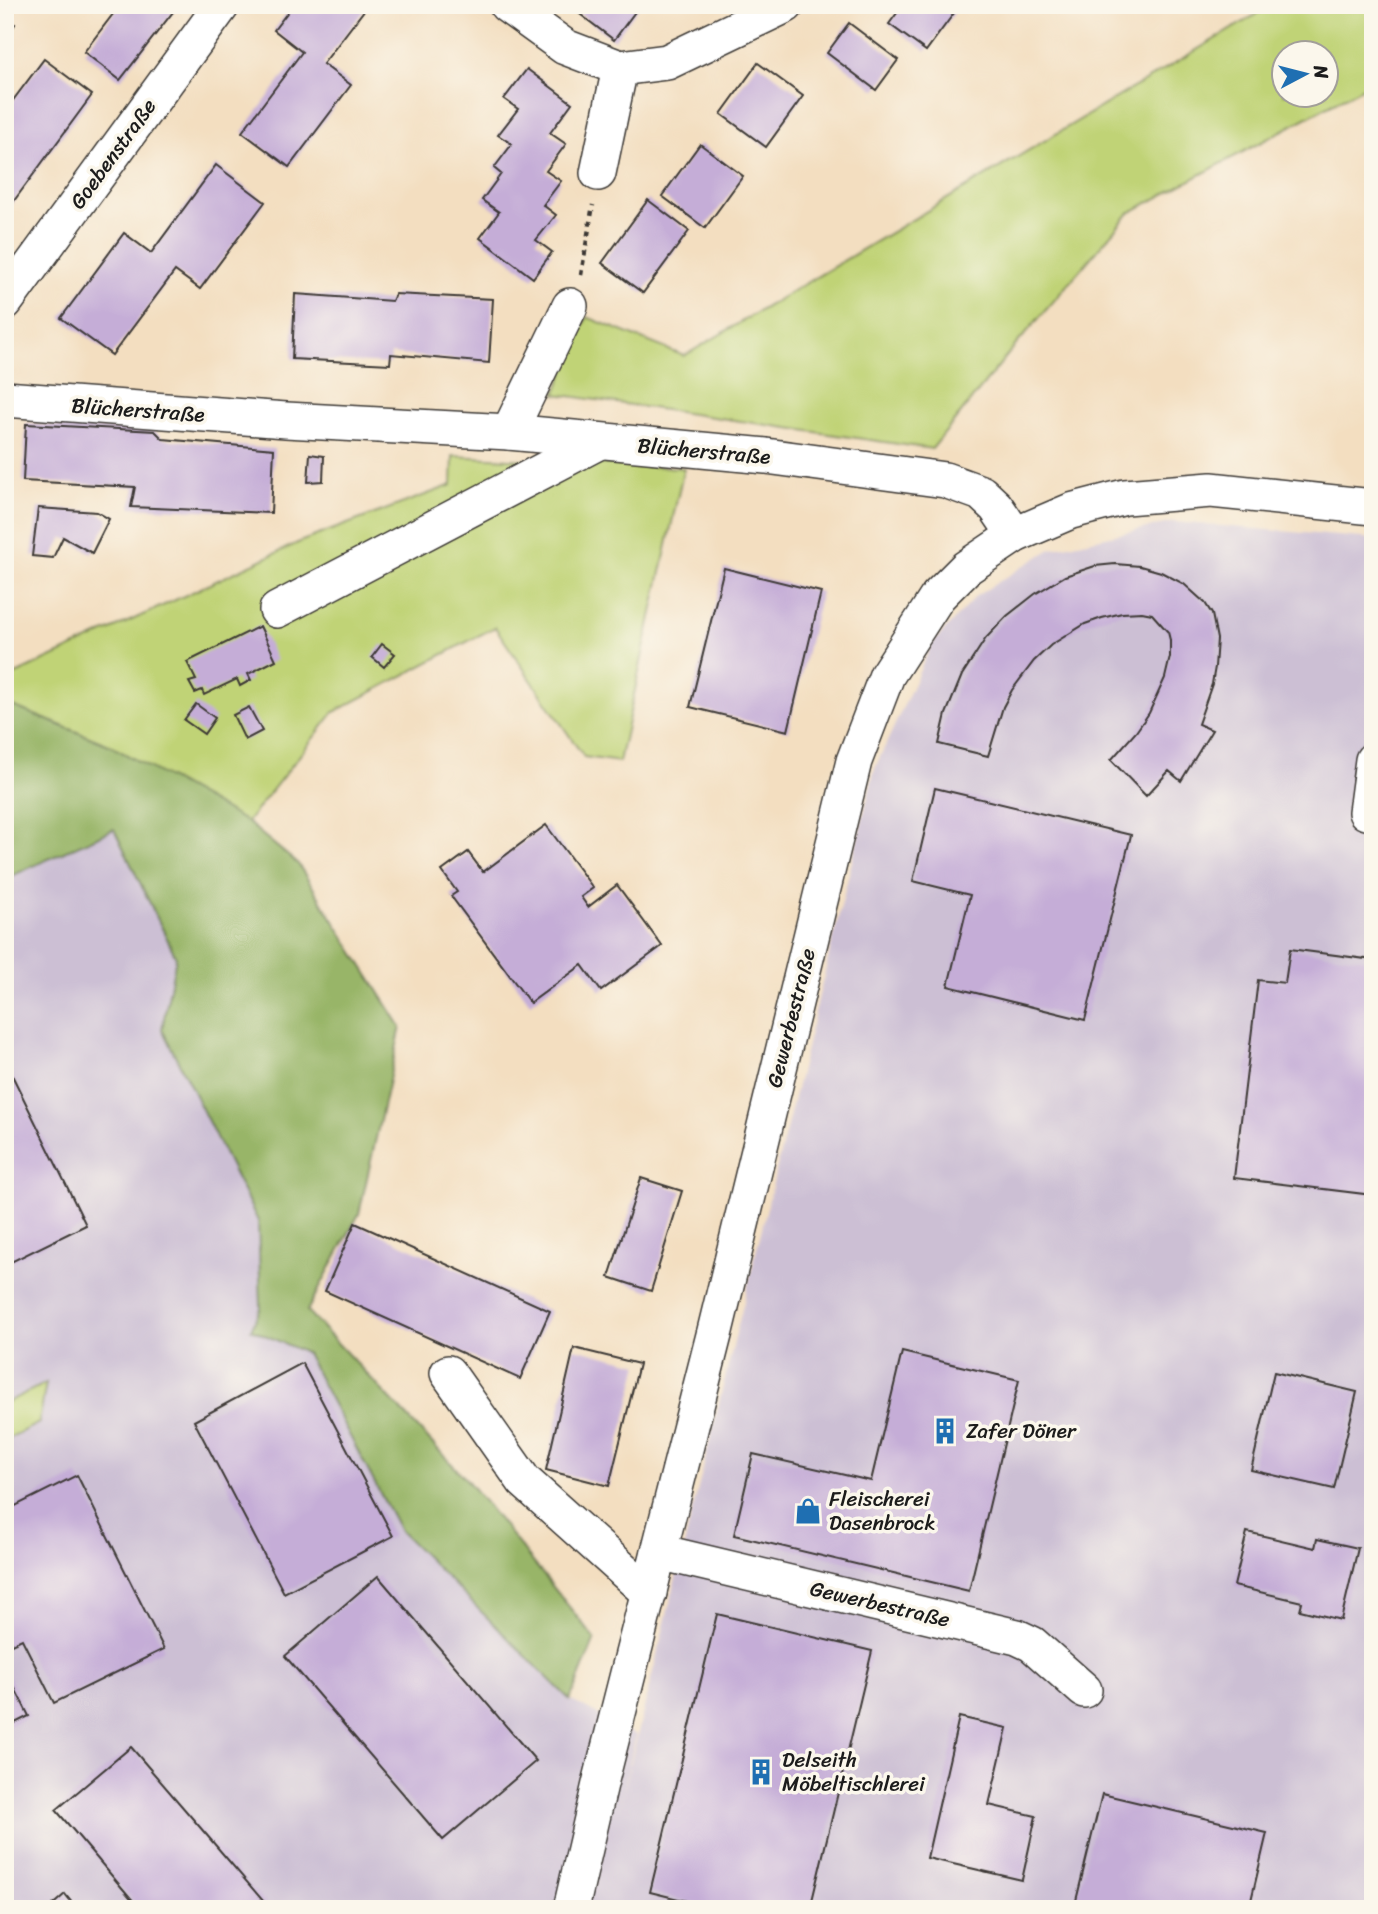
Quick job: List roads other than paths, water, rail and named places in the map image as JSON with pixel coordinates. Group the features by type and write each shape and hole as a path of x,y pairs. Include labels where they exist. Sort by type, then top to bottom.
{"street":[{"name":"Goebenstraße","path":"5,302 222,5"},
{"path":"507,5 565,47 620,68 667,62 786,5"},
{"path":"598,173 620,68"},
{"path":"509,432 570,306"},
{"name":"Blücherstraße","path":"5,399 286,420 509,432 766,456 945,480 981,493 996,507 1015,535"},
{"path":"277,610 598,442"},
{"path":"1015,535 1071,511 1125,496 1211,490 1373,507"},
{"name":"Gewerbestraße","path":"571,1909 855,761 887,675 938,596 966,568 1015,535"},
{"path":"1373,760 1366,812 1373,813"},
{"path":"448,1373 524,1481 649,1593"},
{"name":"Gewerbestraße","path":"659,1552 1017,1637 1032,1644 1084,1690"}],"place":[{"name":"Zafer Döner","path":"945,1431"},
{"name":"Fleischerei Dasenbrock","path":"808,1511"},
{"name":"Delseith Möbeltischlerei","path":"761,1772"}]}
